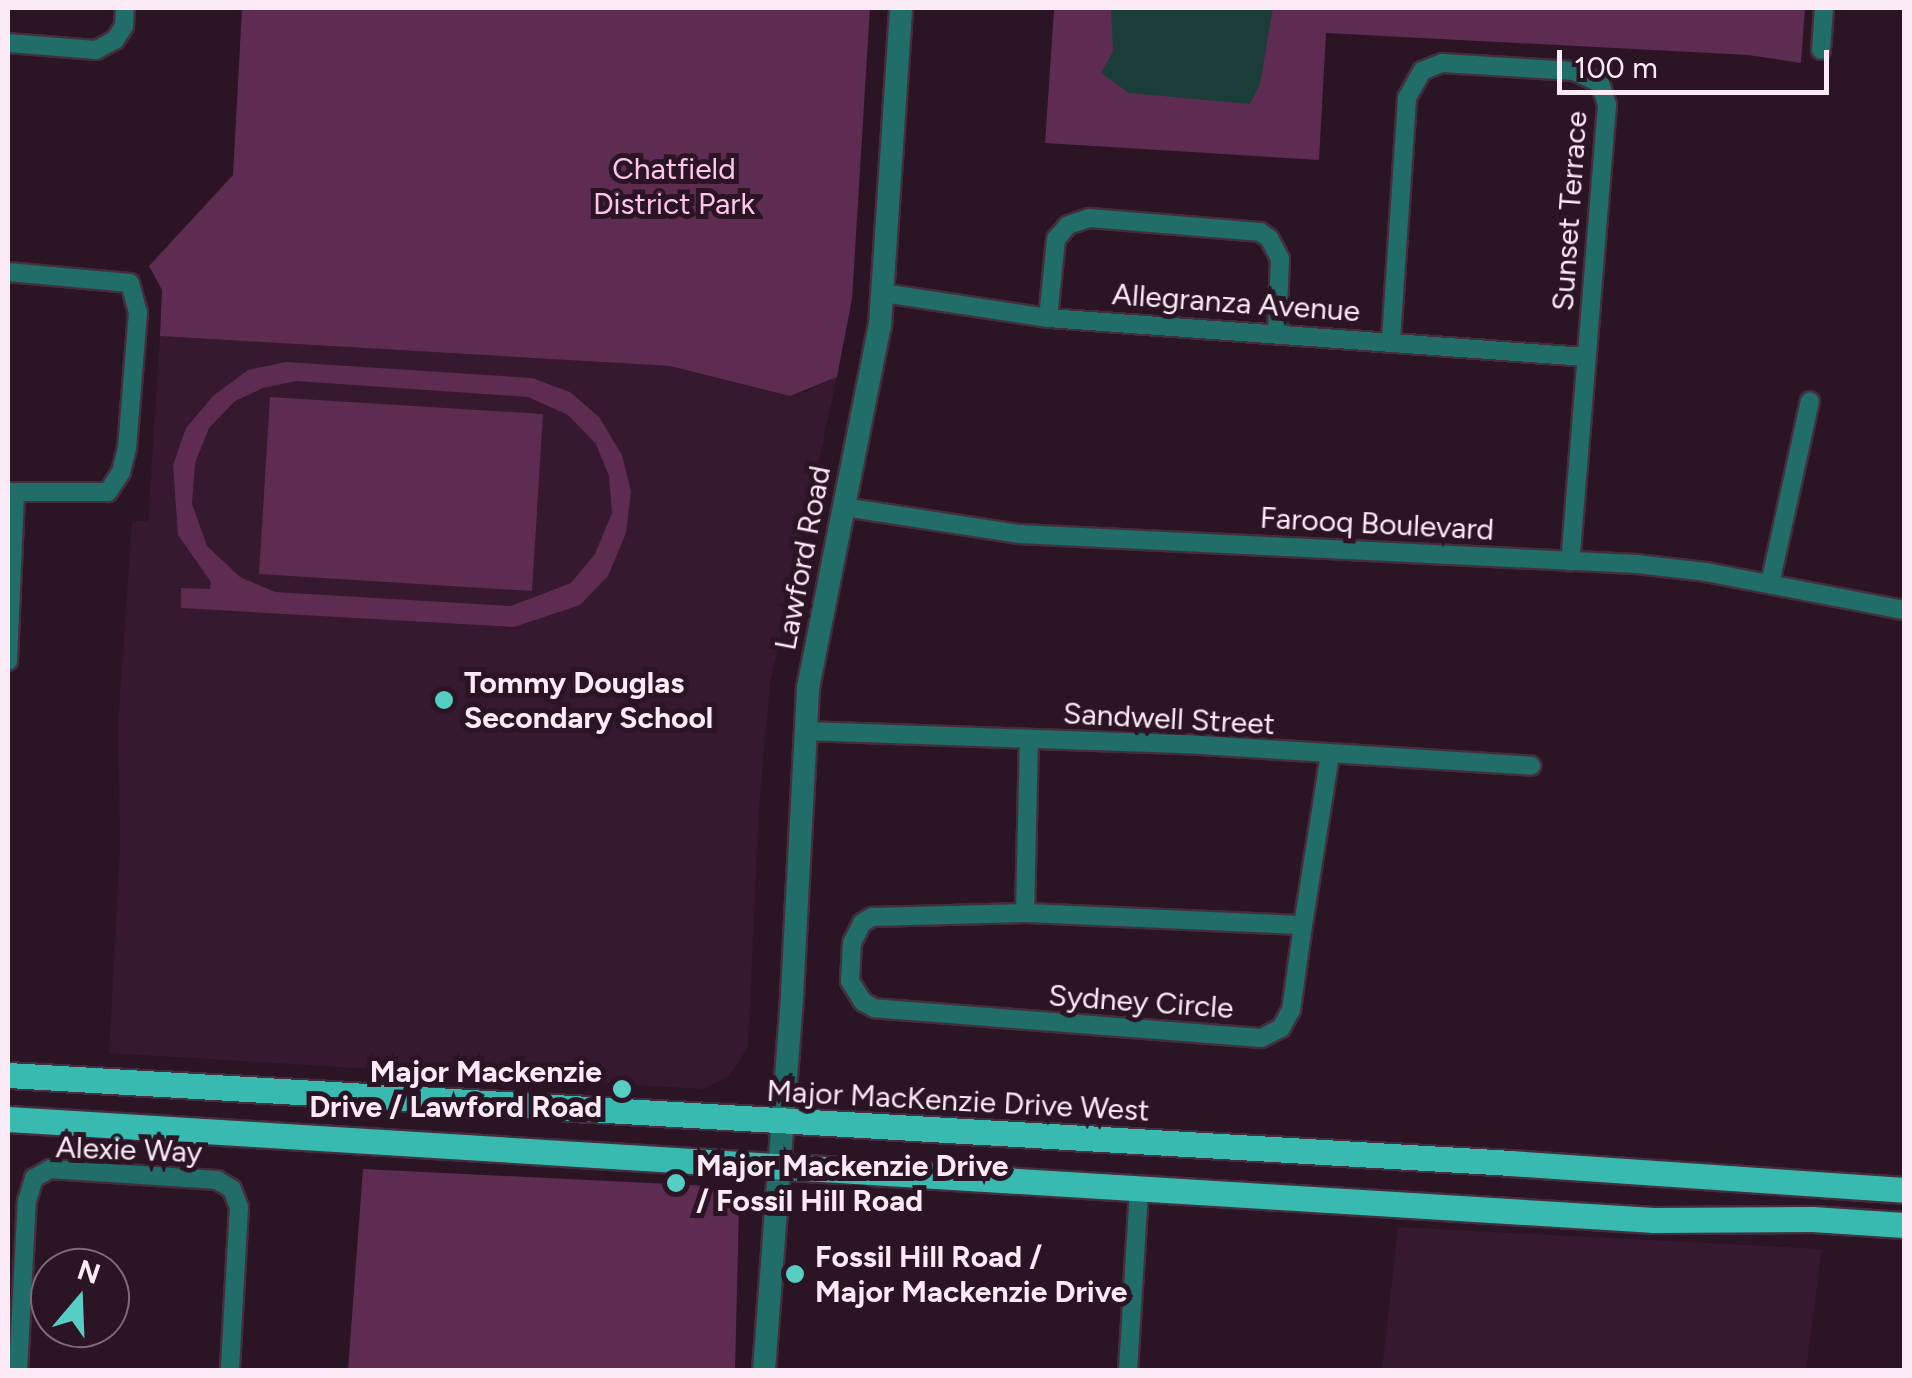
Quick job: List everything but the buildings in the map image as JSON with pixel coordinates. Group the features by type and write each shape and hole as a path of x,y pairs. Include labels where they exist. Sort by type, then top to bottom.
{"main road":[{"name":"Major MacKenzie Drive West","path":"8,1075 1510,1163 1904,1190"},
{"path":"8,1119 1654,1220 1812,1219 1904,1225"}],"street":[{"path":"8,43 96,50 115,40 124,26 125,8"},
{"name":"Lawford Road","path":"764,1370 806,731 816,637 884,293 901,8"},
{"path":"1821,50 1824,8"},
{"name":"Sunset Terrace","path":"1391,340 1407,98 1413,82 1422,71 1442,63 1574,70 1600,83 1607,105 1570,562"},
{"path":"1048,318 1056,240 1068,224 1090,218 1260,232 1269,238 1280,258 1277,333"},
{"path":"8,272 130,283 138,312 127,448 122,472 108,492 11,492 8,662"},
{"name":"Allegranza Avenue","path":"884,293 1048,318 1586,356"},
{"path":"1770,584 1810,401"},
{"name":"Farooq Boulevard","path":"844,507 1018,534 1706,572 1904,610"},
{"name":"Sandwell Street","path":"806,731 1531,766"},
{"path":"1025,913 1029,740"},
{"path":"1303,926 1330,754"},
{"name":"Sydney Circle","path":"1025,913 1303,926 1291,1010 1281,1028 1262,1038 874,1008 853,991 852,944 862,924 872,918 1025,913"},
{"name":"Alexie Way","path":"18,1370 28,1201 34,1178 50,1169 216,1180 232,1189 240,1207 230,1370"},
{"path":"1128,1370 1139,1188"}],"shaded area":[{"path":"1111,8 1273,8 1260,84 1250,104 1129,93 1101,73 1113,52"},
{"name":"Tommy Douglas Secondary School","path":"160,336 671,366 805,392 837,377 770,684 759,807 748,1047 729,1076 703,1089 109,1053 120,847 118,723 132,521 148,521"},
{"path":"1398,1227 1822,1249 1806,1370 1382,1370"}],"green space":[{"name":"Chatfield District Park","path":"242,8 870,8 852,299 837,377 790,396 670,366 160,336 162,290 149,266 233,175"},
{"path":"1021,8 1805,8 1801,63 1748,55 1326,33 1319,160 1045,143 1054,10"},
{"path":"286,362 532,378 570,392 599,417 622,455 631,491 626,533 608,576 580,605 514,627 181,608 181,588 210,589 211,582 178,535 173,465 186,428 213,396 248,370","holes":["296,381 528,397 568,415 596,444 609,476 612,513 595,554 571,583 511,606 275,592 240,577 207,546 192,504 195,463 209,428 235,401 263,388"]},
{"path":"270,397 543,414 532,591 259,574"},
{"path":"363,1169 730,1187 739,1206 735,1370 348,1370"}],"place":[{"name":"Tommy Douglas Secondary School","path":"444,700"},
{"name":"Major Mackenzie Drive / Lawford Road","path":"622,1089"},
{"name":"Major Mackenzie Drive / Fossil Hill Road","path":"676,1183"},
{"name":"Fossil Hill Road / Major Mackenzie Drive","path":"795,1274"}]}
